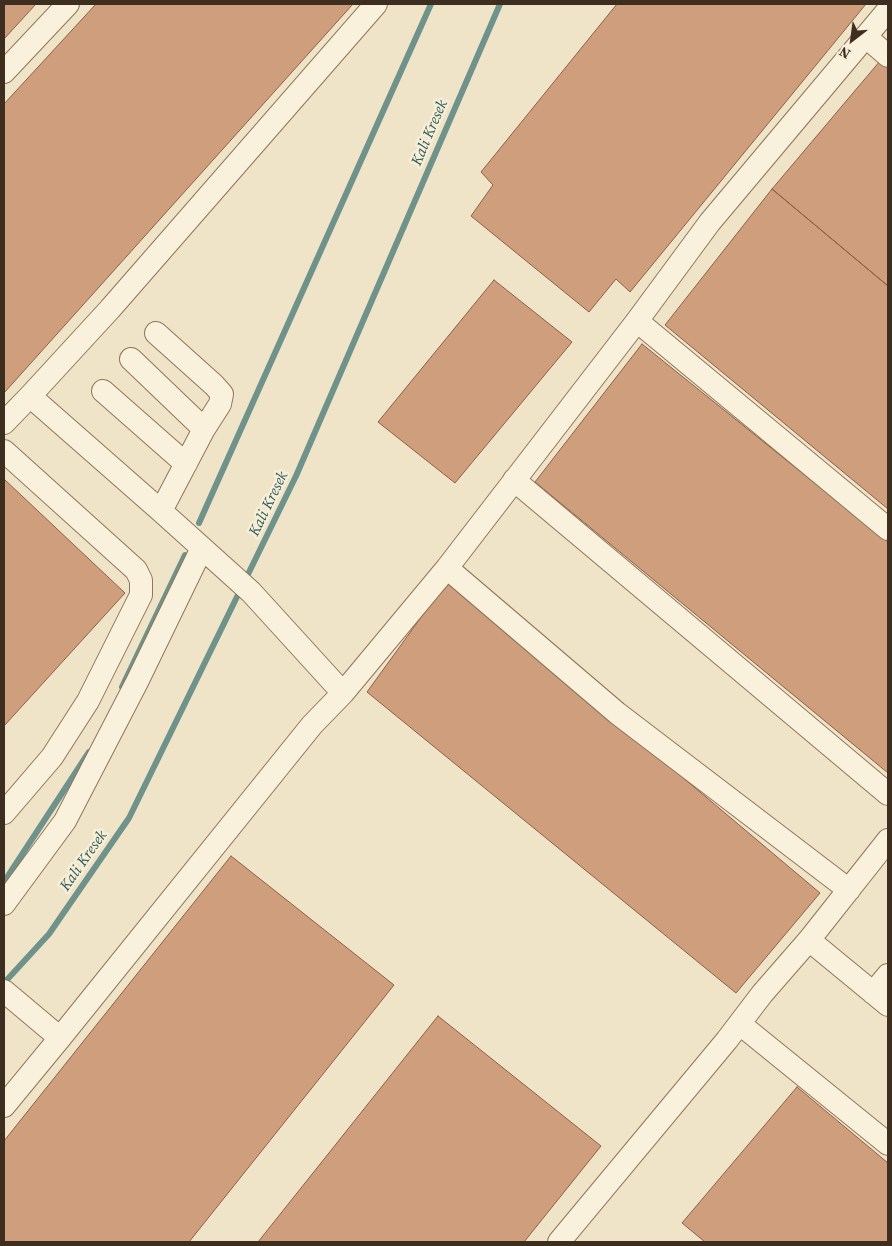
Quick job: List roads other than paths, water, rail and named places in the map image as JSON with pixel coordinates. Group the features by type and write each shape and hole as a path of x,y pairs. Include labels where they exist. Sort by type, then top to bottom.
{"lane":[{"path":"4,72 68,4"},
{"path":"4,423 110,309 376,4"},
{"path":"4,1106 312,725 343,693 447,568 710,222 888,10"},
{"path":"866,37 888,56"},
{"path":"636,321 888,529"},
{"path":"156,333 222,394 220,404 204,429 162,511"},
{"path":"131,359 204,429"},
{"path":"103,391 186,464"},
{"path":"30,396 162,511 251,592 343,693"},
{"path":"4,451 136,570 141,580 141,595 88,701 52,758 4,813"},
{"path":"514,480 888,794"},
{"path":"4,904 65,821 137,682 202,548"},
{"path":"447,568 617,713 849,890"},
{"path":"559,1242 740,1024 762,994 888,840"},
{"path":"808,940 881,999 888,976"},
{"path":"6,994 60,1038"},
{"path":"740,1024 888,1144"}],"waterway":[{"path":"199,523 431,4"},
{"name":"Kali Kresek","path":"4,983 49,934 129,818 296,476 500,4"},
{"path":"122,687 185,555"},
{"path":"4,882 89,752"}]}
